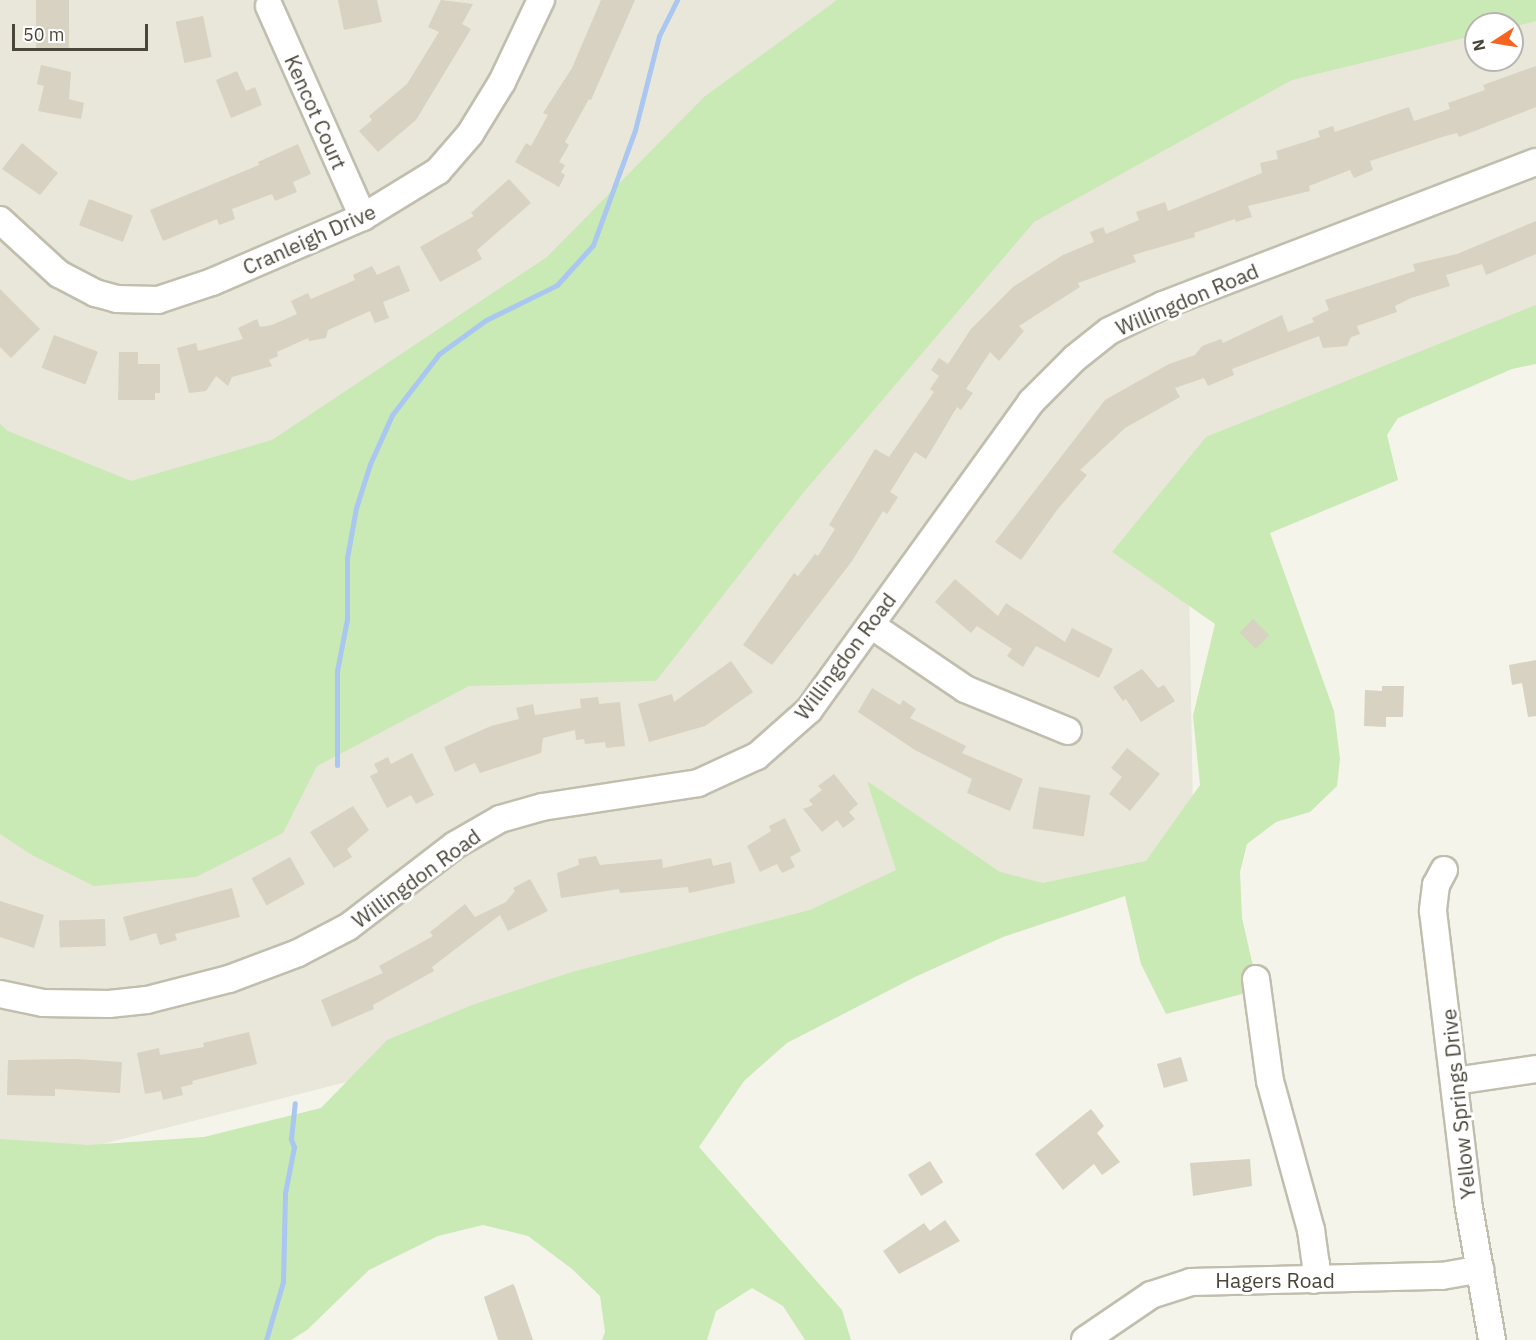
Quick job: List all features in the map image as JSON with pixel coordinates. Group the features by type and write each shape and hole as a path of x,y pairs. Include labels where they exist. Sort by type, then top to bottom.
{"street":[{"name":"Cranleigh Drive","path":"0,220 42,260 76,286 136,301 176,296 363,217 419,186 456,152 502,82 541,0"},
{"name":"Kencot Court","path":"269,6 363,217"},
{"name":"Willingdon Road","path":"0,994 44,1003 109,1004 147,1000 229,979 298,953 348,927 455,845 500,819 542,807 665,791 729,771 757,756 808,710 871,625 982,466 1031,402 1075,358 1109,331 1163,305 1536,162"},
{"path":"871,625 965,689 1068,731"},
{"name":"Yellow Springs Drive","path":"1444,870 1436,885 1433,911 1480,1269 1492,1340"},
{"path":"1256,979 1270,1081 1311,1230 1314,1280"},
{"path":"1455,1081 1536,1069"},
{"name":"Hagers Road","path":"1085,1340 1125,1310 1168,1288 1211,1279 1314,1280 1442,1276 1480,1269"}],"shaded area":[{"path":"0,0 1536,0 1536,334 1187,470 1194,867 0,1170"}],"green space":[{"path":"837,0 1536,0 1536,21 1524,24 1524,12 1464,12 1464,38 1292,80 1034,222 803,493 656,681 469,686 317,766 283,833 196,877 94,886 32,855 0,834 0,424 8,431 131,481 272,440 547,257 704,97"},
{"path":"1536,305 1536,364 1512,369 1398,418 1387,435 1398,480 1270,533 1334,711 1340,759 1337,786 1310,812 1276,822 1247,844 1240,872 1242,918 1256,979 1242,994 1166,1014 1141,964 1125,896 1003,937 915,977 787,1043 744,1081 699,1147 842,1310 851,1340 805,1340 783,1306 752,1288 716,1311 707,1340 602,1340 605,1332 600,1296 572,1269 528,1236 483,1225 438,1236 369,1270 307,1330 291,1340 0,1340 0,1139 88,1145 204,1137 321,1108 387,1040 475,1004 572,972 810,910 896,870 867,781 1000,872 1043,883 1146,861 1200,785 1193,716 1215,624 1112,552 1206,437"}],"building":[{"path":"36,0 69,0 69,51 36,51"},
{"path":"338,0 377,0 382,22 344,30"},
{"path":"441,0 473,4 462,24 471,29 416,120 378,152 359,131 372,120 369,116 407,84 439,32 428,27"},
{"path":"601,0 635,0 591,100 589,99 565,142 569,145 559,162 565,165 561,172 565,175 559,187 515,162 526,143 531,146 548,115 543,113 572,68"},
{"path":"203,16 212,57 184,63 176,22"},
{"path":"41,65 71,72 69,99 84,103 81,119 38,111 44,86 37,84"},
{"path":"1536,66 1536,107 1459,137 1457,133 1442,137 1370,161 1373,170 1354,178 1350,170 1309,186 1310,191 1248,206 1252,217 1236,222 1235,219 1194,233 1195,237 1133,255 1136,262 1078,283 1080,287 1019,326 1024,331 999,361 990,352 966,389 973,393 961,410 957,407 926,459 915,452 890,492 898,497 887,514 883,511 852,561 772,665 743,645 794,573 798,576 815,554 818,556 835,529 829,525 875,449 889,457 934,392 930,389 939,376 931,370 939,358 948,364 971,329 1013,287 1063,255 1094,242 1090,232 1103,227 1106,234 1139,220 1136,212 1165,202 1168,211 1262,173 1260,163 1278,159 1276,151 1320,137 1318,131 1333,126 1335,132 1409,107 1414,121 1450,109 1448,103 1485,90 1483,85"},
{"path":"237,71 246,91 255,87 262,105 231,118 216,80"},
{"path":"22,143 58,173 40,195 2,169"},
{"path":"298,144 311,174 293,182 297,192 275,201 272,194 232,209 235,219 219,225 217,219 163,241 150,210 259,165 258,162"},
{"path":"509,179 531,203 477,250 482,259 440,282 420,247 474,216 471,213"},
{"path":"89,199 133,216 123,242 79,225"},
{"path":"1536,221 1536,254 1486,275 1482,264 1446,275 1450,286 1411,298 1395,306 1397,312 1357,326 1360,334 1351,337 1347,346 1323,348 1319,336 1232,369 1234,375 1208,386 1204,378 1175,388 1180,397 1125,428 1080,470 1087,475 1057,510 1021,560 995,542 1105,400 1169,364 1195,355 1202,346 1221,339 1223,343 1282,315 1288,332 1314,322 1312,318 1329,310 1325,300 1415,271 1413,264 1457,254"},
{"path":"399,265 410,291 383,302 389,318 375,323 370,311 328,330 326,338 309,341 308,338 277,352 278,356 269,360 272,366 232,377 228,386 216,376 206,391 189,393 177,348 196,343 198,351 243,339 238,328 257,319 260,327 272,325 297,314 291,301 308,293 311,299 355,280 353,275 372,266 377,275"},
{"path":"0,289 40,329 11,358 0,347"},
{"path":"54,335 98,352 85,385 41,368"},
{"path":"119,352 138,352 138,364 160,364 160,393 155,393 155,400 118,400"},
{"path":"955,579 998,616 1006,603 1065,642 1072,628 1113,649 1099,678 1036,646 1023,667 1007,656 1012,649 977,626 971,633 935,602"},
{"path":"1253,619 1269,635 1256,649 1240,632"},
{"path":"1536,660 1536,716 1528,717 1522,683 1512,685 1509,665"},
{"path":"731,661 753,692 705,726 649,742 638,704 672,694 674,702"},
{"path":"1142,669 1158,688 1164,685 1175,701 1141,722 1126,699 1123,701 1113,687"},
{"path":"1382,686 1404,686 1403,717 1386,717 1386,727 1364,726 1365,690 1382,691"},
{"path":"872,688 900,705 903,700 916,709 910,718 966,746 962,753 1023,779 1010,811 967,793 972,779 915,750 858,712"},
{"path":"598,697 599,704 620,702 625,746 606,748 605,742 585,744 584,739 576,740 575,730 543,738 541,753 480,773 475,763 455,772 444,747 491,726 519,719 516,708 533,704 535,715 581,708 580,699"},
{"path":"1127,748 1160,774 1130,811 1109,794 1122,777 1111,768"},
{"path":"412,753 434,795 416,804 411,795 387,808 370,776 378,772 374,764 388,757 391,764"},
{"path":"834,774 858,804 849,812 855,819 843,828 837,820 822,832 803,809 813,805 809,800 822,790 818,786"},
{"path":"1039,787 1090,795 1084,837 1032,828"},
{"path":"353,806 369,830 347,849 352,857 334,868 310,832"},
{"path":"785,818 801,851 790,857 795,867 782,873 777,864 760,872 747,846 771,831 769,826"},
{"path":"596,856 600,865 662,859 663,868 711,858 713,866 731,862 735,883 689,893 688,887 620,893 619,889 561,898 557,873 579,865 578,859"},
{"path":"290,857 305,884 267,905 252,878"},
{"path":"530,879 548,911 508,931 500,915 432,967 434,971 373,1005 374,1009 332,1027 321,1000 383,973 379,966 433,936 430,932 465,904 475,917 506,902 515,891 513,888"},
{"path":"232,888 240,917 175,934 177,940 160,945 156,933 130,941 123,917"},
{"path":"0,901 44,915 34,948 0,937"},
{"path":"105,919 106,946 60,948 59,921"},
{"path":"249,1032 257,1064 192,1081 193,1084 181,1087 183,1095 163,1100 161,1091 145,1094 137,1053 159,1048 160,1055 204,1047 203,1043"},
{"path":"1181,1057 1188,1081 1164,1088 1157,1064"},
{"path":"76,1059 122,1062 120,1093 55,1089 55,1096 7,1095 8,1060"},
{"path":"1091,1109 1104,1126 1097,1133 1120,1162 1102,1175 1094,1164 1063,1190 1035,1154"},
{"path":"1250,1159 1252,1186 1193,1196 1190,1163"},
{"path":"930,1161 943,1182 921,1196 908,1175"},
{"path":"945,1220 960,1241 899,1274 883,1251 924,1223 930,1231"},
{"path":"513,1284 533,1340 498,1340 484,1297"}],"waterway":[{"path":"337,765 337,671 347,619 347,558 356,508 370,464 392,415 439,354 486,320 557,285 593,245 635,130 659,36 677,0"},
{"path":"266,1340 283,1282 285,1193 294,1147 291,1139 295,1103"}]}
